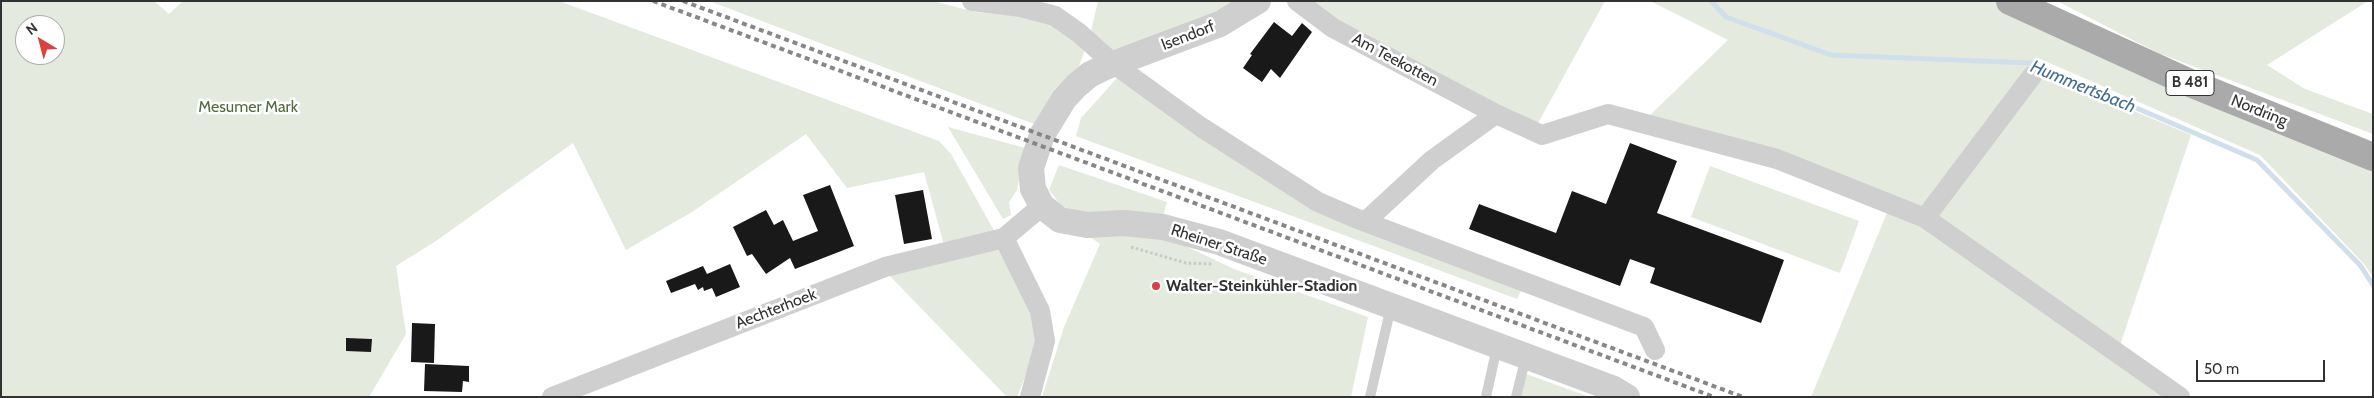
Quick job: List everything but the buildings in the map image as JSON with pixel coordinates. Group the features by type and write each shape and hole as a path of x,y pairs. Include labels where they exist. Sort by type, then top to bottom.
{"main road":[{"name":"Nordring","path":"2010,1 2190,83 2373,157"}],"street":[{"path":"972,1 1035,5 1079,33 1114,64 1200,127 1318,202 1644,327 1655,350"},
{"name":"Isendorf","path":"1042,206 1033,189 1031,168 1038,145 1064,99 1082,80 1114,64 1220,24 1258,1"},
{"name":"Am Teekotten","path":"1297,1 1333,28 1496,114 1542,135 1608,114 1777,159 1925,218 2180,397"},
{"path":"1925,218 2032,76"},
{"path":"1366,222 1432,160 1496,114"},
{"name":"Aechterhoek","path":"552,397 885,267 1004,238 1042,206"},
{"name":"Rheiner Straße","path":"1042,206 1060,220 1087,225 1124,223 1163,227 1219,242 1614,389 1627,397"},
{"path":"1004,238 1040,311 1043,326 1045,341 1030,397"}],"lane":[{"path":"1370,397 1391,306"},
{"path":"1486,397 1497,346"},
{"path":"1516,397 1526,356"}],"green space":[{"name":"Mesumer Mark","path":"1,1 154,1 169,14 183,1 559,1 939,141 951,154 996,234 944,245 924,172 847,188 806,134 692,212 626,250 573,143 436,241 396,266 406,334 369,397 1,397"},
{"path":"709,1 933,1 975,12 1038,18 1061,29 1085,50 1078,69 1055,89 1034,124"},
{"path":"1098,1 1237,1 1194,24 1113,50 1091,31"},
{"path":"1312,1 1605,1 1537,125 1337,22"},
{"path":"1650,1 1994,1 2301,140 2373,168 2373,277 2364,264 2260,155 2038,58 1923,210 1647,118 1728,40"},
{"path":"2057,1 2368,1 2267,65 2305,89 2373,114 2373,134 2158,53"},
{"path":"2039,71 2191,135 2119,348 1931,217"},
{"path":"1118,77 1318,206 1523,287 1517,299 1076,136 1081,118"},
{"path":"948,127 1025,148 1017,190 1009,202 1011,215 1003,219"},
{"name":"Walter-Steinkühler-Stadion","path":"1059,165 1167,202 1158,233 1234,269 1368,317 1351,397 1042,397 1064,327 1100,244 1089,236 1074,212 1060,204 1049,190"},
{"path":"1710,166 1859,221 1840,273 1691,217"},
{"path":"1889,208 1925,224 2171,397 1811,397"},
{"path":"1001,246 1032,312 1039,342 1017,397 1007,397 887,273"},
{"path":"1526,374 1590,397 1521,397"}],"waterway":[{"name":"Hummertsbach","path":"1711,1 1726,17 1831,55 2032,63 2257,160 2360,265 2373,285"}],"railway":[{"path":"653,1 1714,397"},
{"path":"683,1 1743,397"}],"place":[{"name":"Walter-Steinkühler-Stadion","path":"1156,286"}]}
